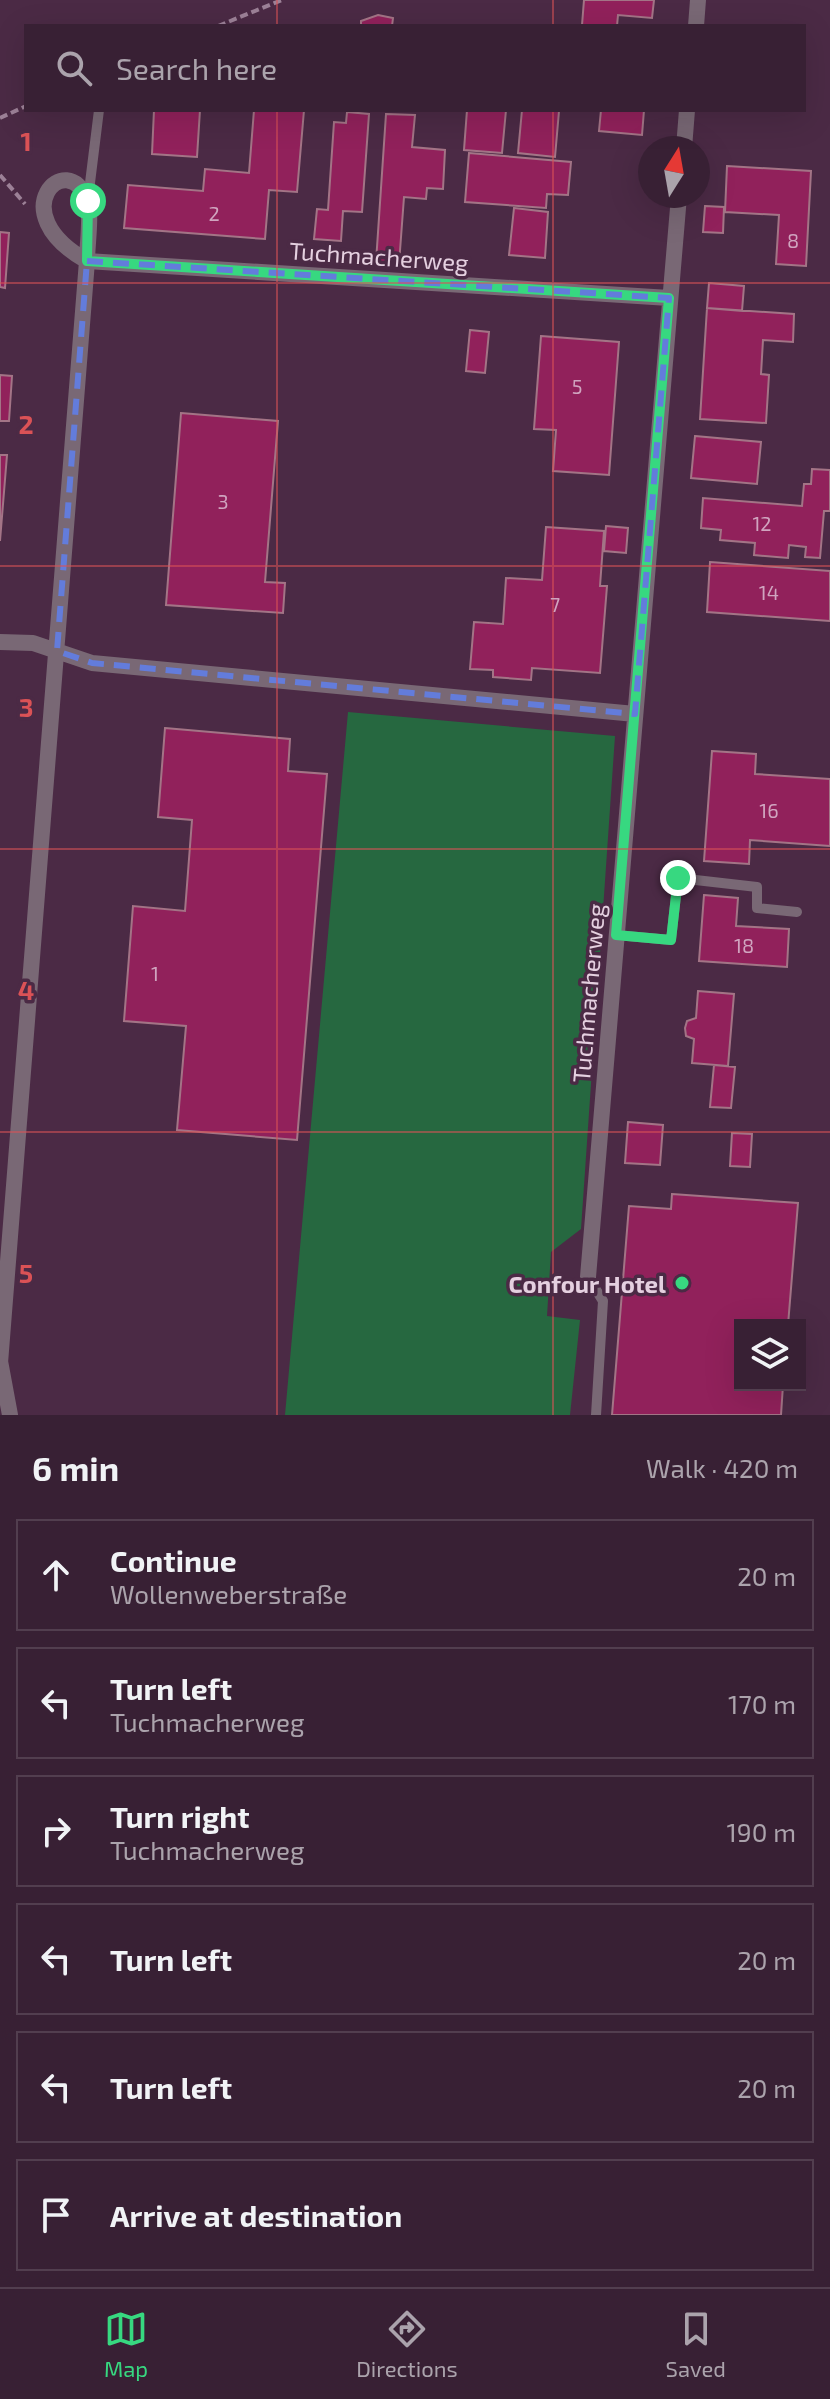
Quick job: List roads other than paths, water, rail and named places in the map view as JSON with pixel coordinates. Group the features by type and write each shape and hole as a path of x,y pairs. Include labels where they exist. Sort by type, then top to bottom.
{"street":[{"path":"696,24 698,0"},
{"path":"685,136 687,112"},
{"path":"10,1415 0,1362 7,1174 57,651 87,261 88,201 79,186 62,180 51,182 41,188 37,217 63,250 87,261"},
{"name":"Tuchmacherweg","path":"588,1277 678,208"},
{"name":"Tuchmacherweg","path":"87,261 669,298"},
{"path":"0,642 33,643 92,663 635,714"}],"lane":[{"path":"88,201 99,112"},
{"path":"616,935 671,940 678,878 757,887 757,908 797,912"},
{"path":"588,1277 603,1301 596,1415"}],"place":[{"name":"Confour Hotel","path":"682,1283"}]}
